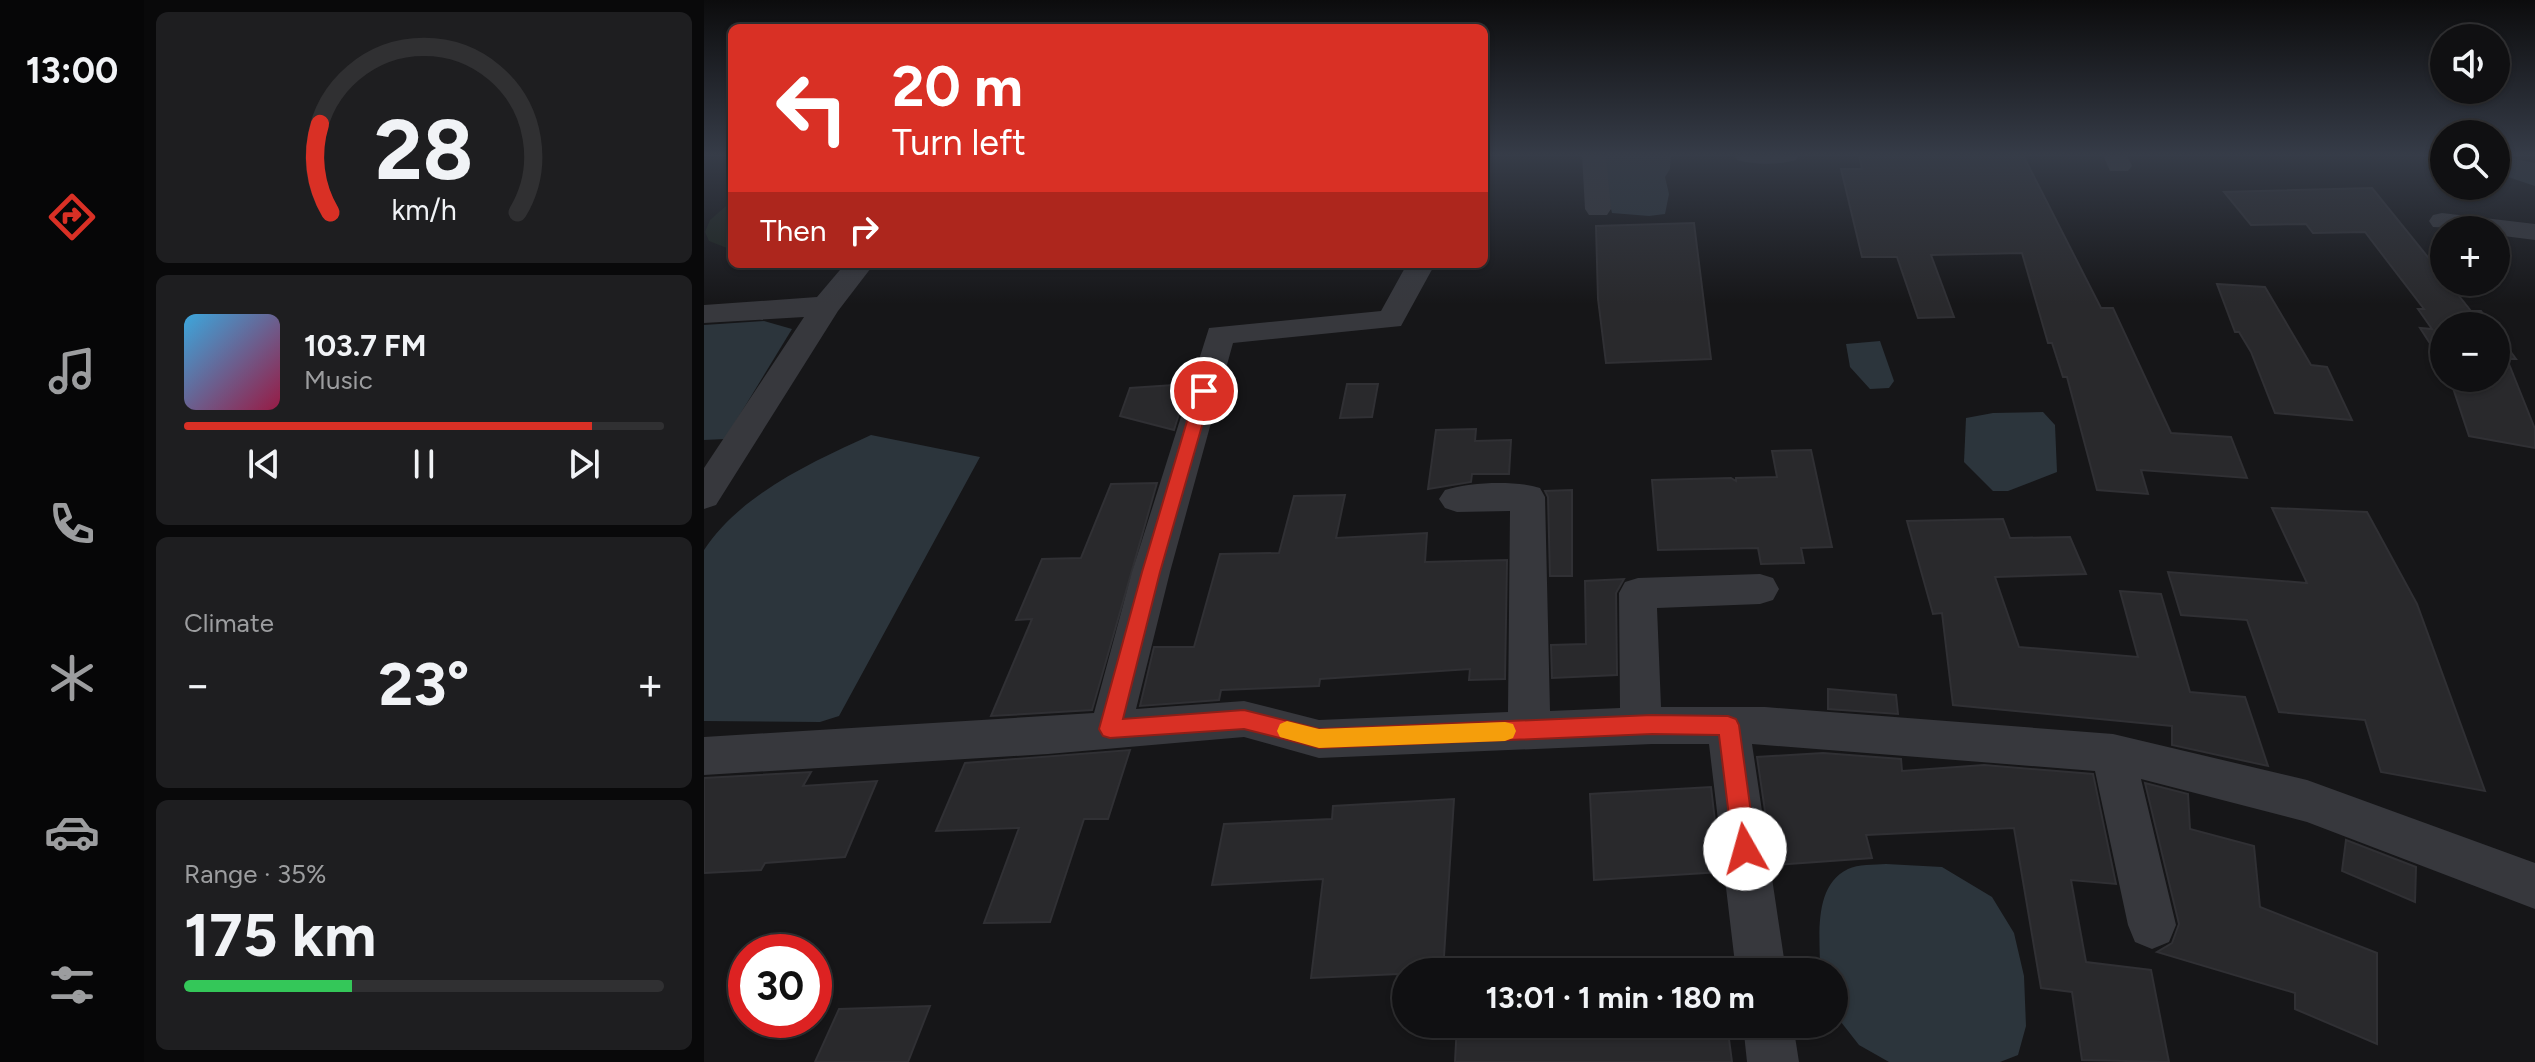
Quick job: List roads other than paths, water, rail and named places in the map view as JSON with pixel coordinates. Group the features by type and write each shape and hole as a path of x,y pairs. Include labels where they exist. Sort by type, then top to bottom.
{"street":[{"path":"1598,205 1598,209"},
{"path":"2510,229 2535,232"},
{"path":"704,496 826,306 857,268"},
{"path":"1110,729 1151,572 1220,335 1391,319 1419,268"},
{"path":"704,314 826,306"},
{"path":"1457,499 1528,497 1529,730"},
{"path":"1641,725 1638,593 1760,589"},
{"path":"704,756 1244,719 1319,739 1641,725 1765,726 2113,753 2307,801 2535,886"},
{"path":"1728,725 1759,958"},
{"path":"2113,753 2152,925"},
{"path":"1770,1038 1773,1062"}]}
